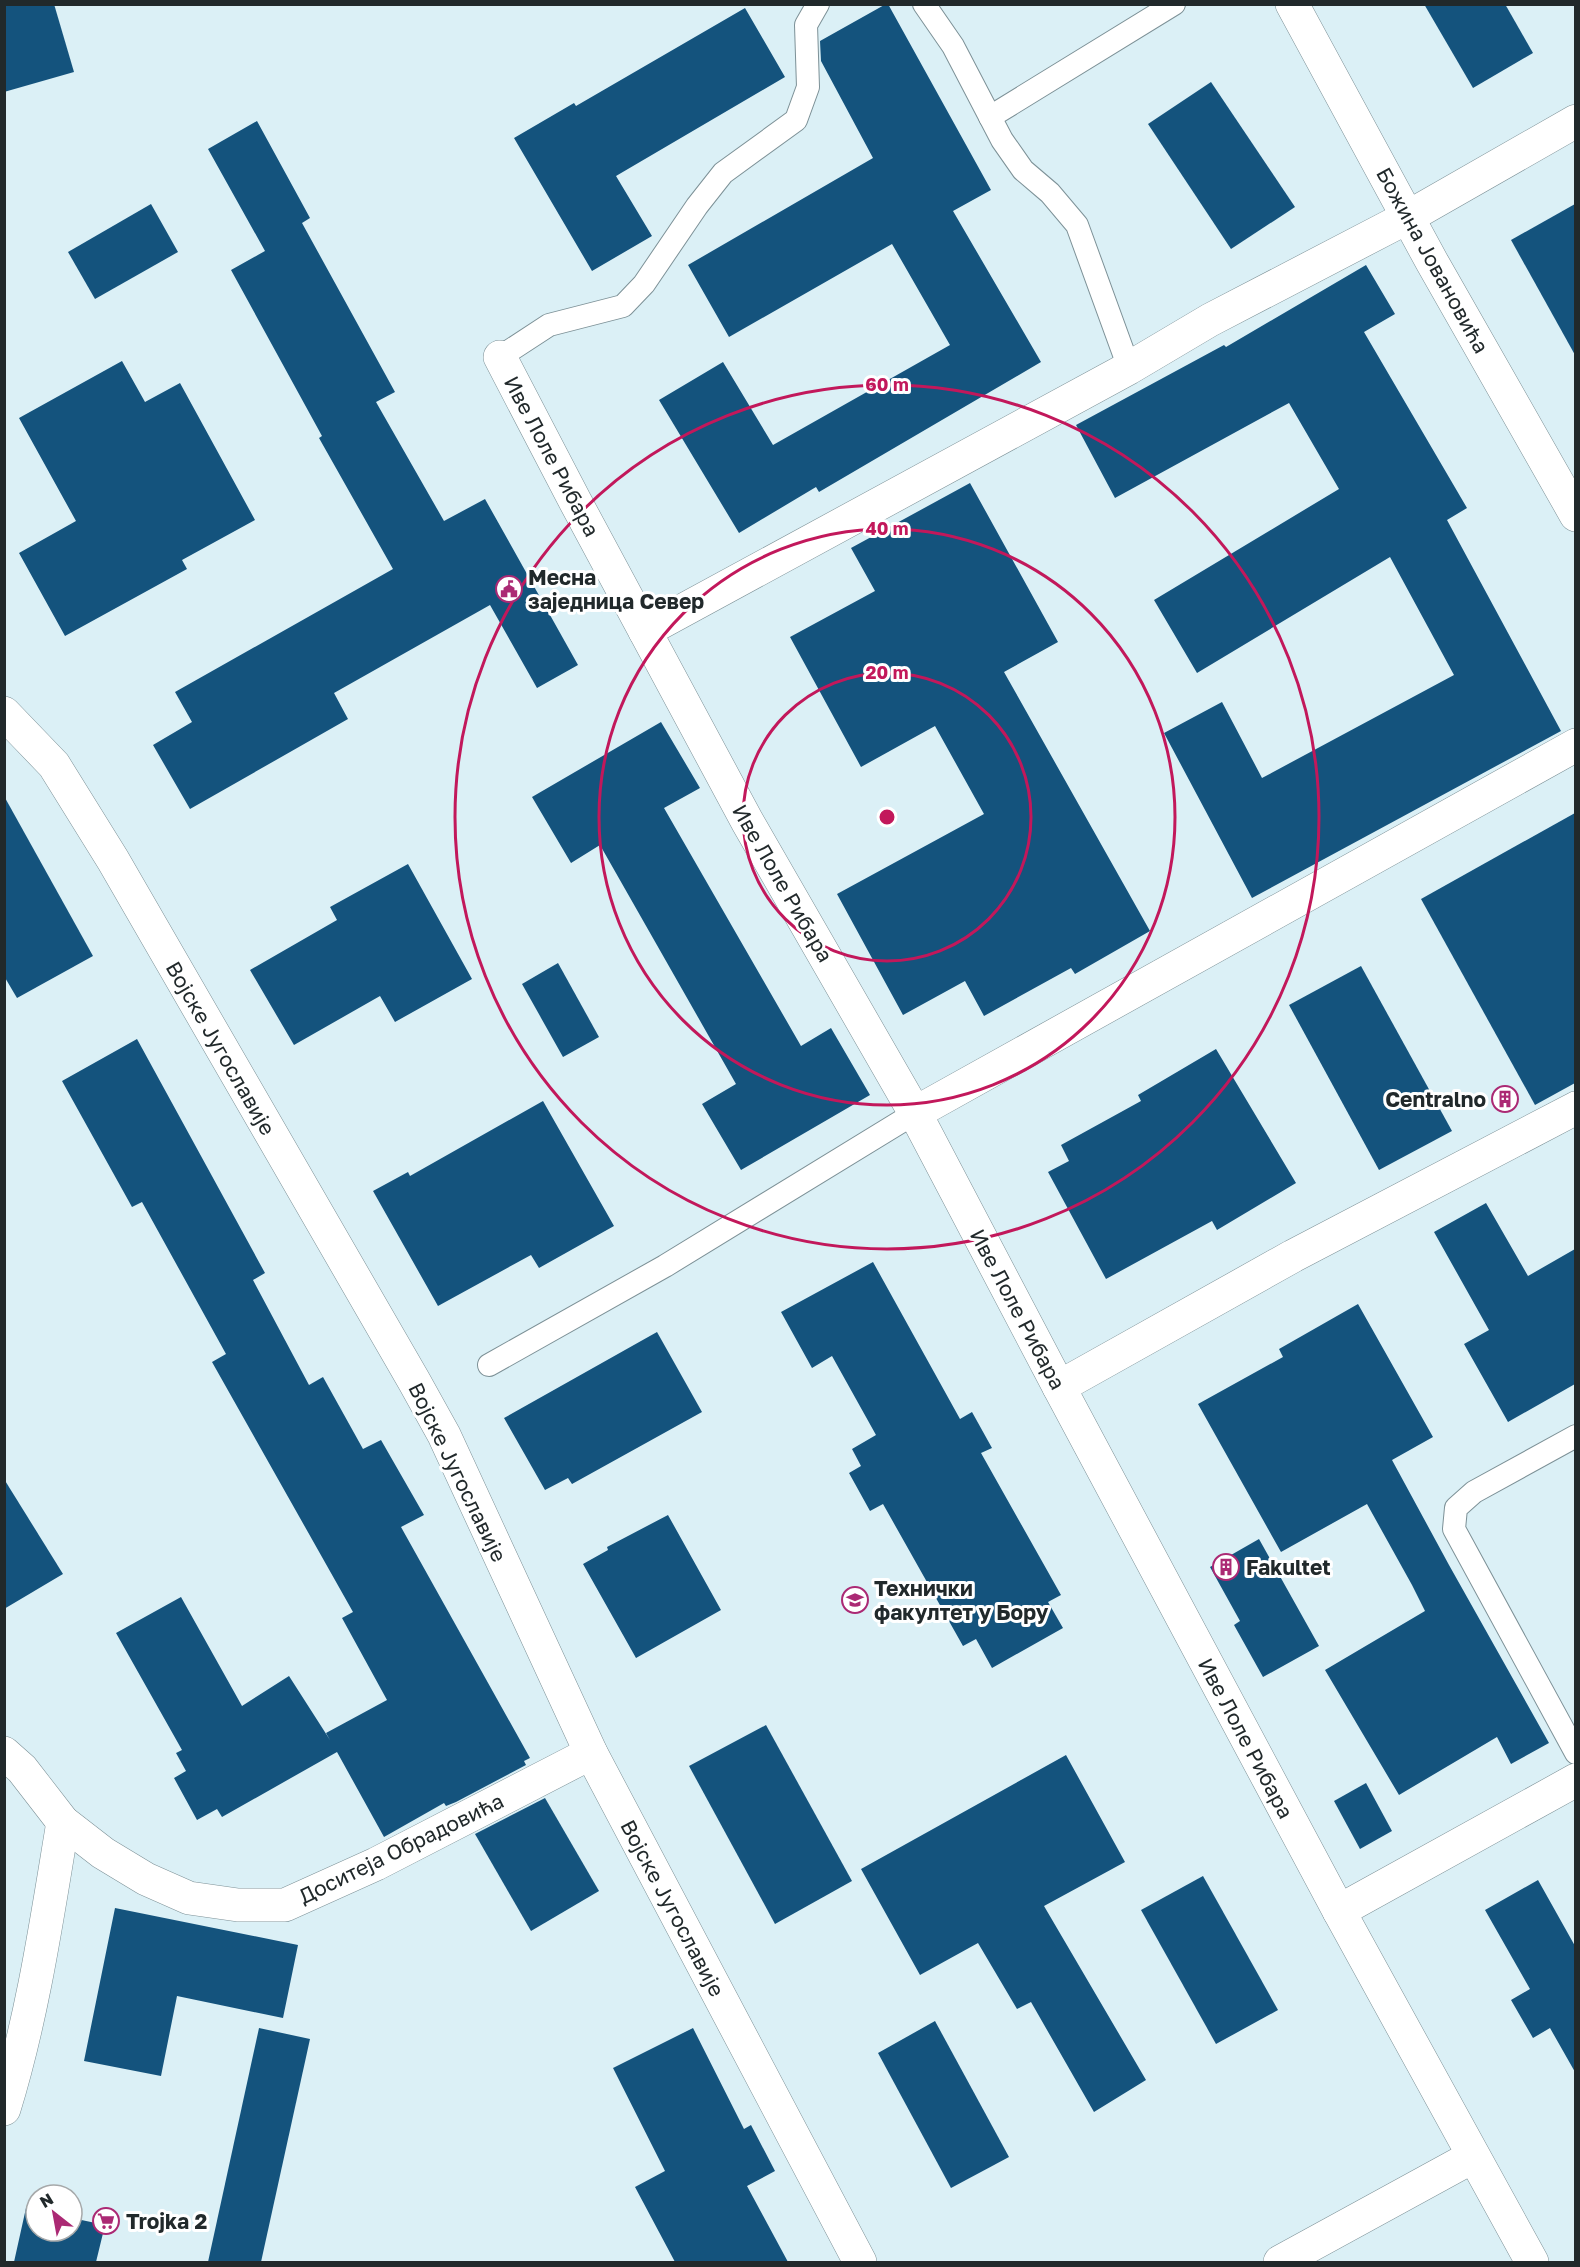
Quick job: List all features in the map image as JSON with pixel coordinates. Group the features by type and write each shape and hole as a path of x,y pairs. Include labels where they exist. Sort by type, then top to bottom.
{"street":[{"name":"Божина Јовановића","path":"1292,4 1575,515"},
{"path":"645,631 1129,368 1210,320 1408,217 1575,121"},
{"name":"Иве Лоле Рибара","path":"500,357 747,821 915,1113 1339,1911 1472,2157 1532,2262"},
{"name":"Војске Југославије","path":"4,713 54,765 107,851 414,1381 444,1436 591,1753 860,2262"},
{"path":"915,1113 1575,746"},
{"path":"1059,1387 1293,1257 1575,1108"},
{"name":"Доситеја Обрадовића","path":"4,1753 22,1769 63,1822 103,1853 146,1879 189,1898 238,1905 285,1905 376,1864 591,1753"},
{"path":"1339,1911 1575,1780"},
{"path":"4,2109 18,2063 41,1950 63,1822"},
{"path":"1280,2262 1472,2157"}],"lane":[{"path":"500,357 549,325 623,306 644,284 697,206 723,173 796,120 808,87 806,25 818,4"},
{"path":"924,4 953,46 1002,140 1023,170 1050,193 1077,225 1129,368"},
{"path":"990,117 1174,4"},
{"path":"489,1365 664,1266 915,1113"},
{"path":"1575,1436 1474,1492 1456,1508 1454,1529 1575,1753"}],"building":[{"path":"4,4 54,4 74,72 4,92"},
{"path":"886,4 991,190 953,211 1041,362 819,492 816,487 739,533 659,400 723,362 773,445 950,345 892,244 729,337 688,265 873,158 821,61 820,41"},
{"path":"1424,4 1505,4 1533,53 1473,88"},
{"path":"745,8 785,77 616,176 652,236 592,271 514,138 574,103 576,106"},
{"path":"1211,82 1295,207 1231,249 1148,124"},
{"path":"257,121 310,218 302,223 395,392 376,402 444,521 485,499 578,665 537,688 490,605 334,693 348,719 190,809 153,745 192,722 175,692 393,569 319,438 322,436 231,270 265,251 208,149"},
{"path":"151,204 178,252 95,299 68,252"},
{"path":"1575,204 1575,355 1511,240"},
{"path":"1366,265 1395,314 1364,332 1467,508 1447,520 1561,731 1252,898 1164,733 1222,702 1262,778 1454,675 1390,557 1197,673 1154,600 1339,489 1289,403 1115,498 1076,425 1224,345 1226,347"},
{"path":"122,361 145,402 180,383 255,520 182,560 187,569 65,636 19,553 76,521 19,418"},
{"path":"970,483 1058,642 1004,672 1150,931 1075,974 1071,968 984,1016 965,981 903,1015 837,894 984,814 935,726 861,767 790,637 875,591 851,548"},
{"path":"661,722 700,788 664,808 801,1046 831,1028 870,1095 741,1170 702,1104 736,1084 600,845 571,863 532,797"},
{"path":"4,796 93,956 17,998 4,976"},
{"path":"1575,813 1575,1083 1535,1105 1421,899"},
{"path":"408,864 472,979 395,1022 380,996 294,1045 250,970 337,920 330,907"},
{"path":"558,963 599,1037 563,1057 522,984"},
{"path":"1361,966 1452,1131 1379,1170 1289,1005"},
{"path":"137,1039 265,1273 253,1280 309,1385 323,1377 363,1449 381,1440 424,1515 401,1527 530,1758 524,1761 526,1765 456,1802 446,1806 444,1803 384,1837 337,1752 222,1817 217,1809 197,1820 174,1778 186,1771 176,1753 182,1750 116,1633 181,1597 242,1706 289,1676 330,1740 326,1733 387,1700 342,1618 353,1612 212,1362 226,1354 142,1202 132,1207 62,1081"},
{"path":"1216,1049 1296,1183 1217,1230 1212,1221 1106,1279 1048,1172 1069,1161 1061,1145 1141,1101 1138,1095"},
{"path":"543,1101 614,1226 539,1268 531,1255 438,1306 373,1191 408,1172 410,1176"},
{"path":"1486,1203 1528,1276 1575,1249 1575,1384 1508,1422 1464,1344 1489,1330 1434,1232"},
{"path":"873,1262 960,1419 972,1412 992,1448 981,1453 1061,1595 1048,1602 1063,1628 992,1668 976,1639 963,1646 883,1504 870,1511 849,1473 861,1466 852,1449 876,1435 832,1356 812,1368 781,1312"},
{"path":"1358,1304 1433,1437 1392,1460 1549,1743 1511,1764 1497,1737 1399,1795 1325,1670 1425,1611 1412,1585 1367,1504 1281,1552 1198,1404 1283,1357 1279,1349"},
{"path":"657,1332 702,1412 572,1484 568,1478 545,1490 504,1418"},
{"path":"4,1479 63,1574 4,1609"},
{"path":"668,1515 721,1610 636,1658 583,1564 608,1550 607,1547"},
{"path":"1259,1539 1319,1646 1263,1677 1234,1625 1240,1621 1210,1567"},
{"path":"766,1725 852,1881 775,1924 689,1766"},
{"path":"1066,1755 1125,1862 1044,1906 1146,2080 1094,2112 1031,2002 1017,2009 978,1943 920,1975 861,1869"},
{"path":"1366,1783 1392,1831 1360,1849 1334,1801"},
{"path":"545,1798 599,1891 531,1931 475,1834"},
{"path":"1203,1876 1278,2010 1216,2044 1141,1910"},
{"path":"1538,1880 1575,1946 1575,2072 1550,2028 1533,2038 1511,2000 1530,1989 1485,1910"},
{"path":"115,1908 298,1945 283,2018 177,1996 161,2076 84,2061"},
{"path":"935,2021 1009,2157 951,2188 878,2053"},
{"path":"259,2028 310,2039 261,2262 208,2262"},
{"path":"693,2028 744,2129 751,2125 775,2171 747,2186 788,2262 675,2262 635,2187 665,2171 613,2068"},
{"path":"24,2217 24,2243 84,2243 84,2221 105,2225 96,2262 14,2262"}],"place":[{"name":"Месна заједница Север","path":"509,589"},
{"name":"Centralno","path":"1505,1099"},
{"name":"Fakultet","path":"1226,1567"},
{"name":"Технички факултет у Бору","path":"855,1600"},
{"name":"Trojka 2","path":"106,2221"}]}
